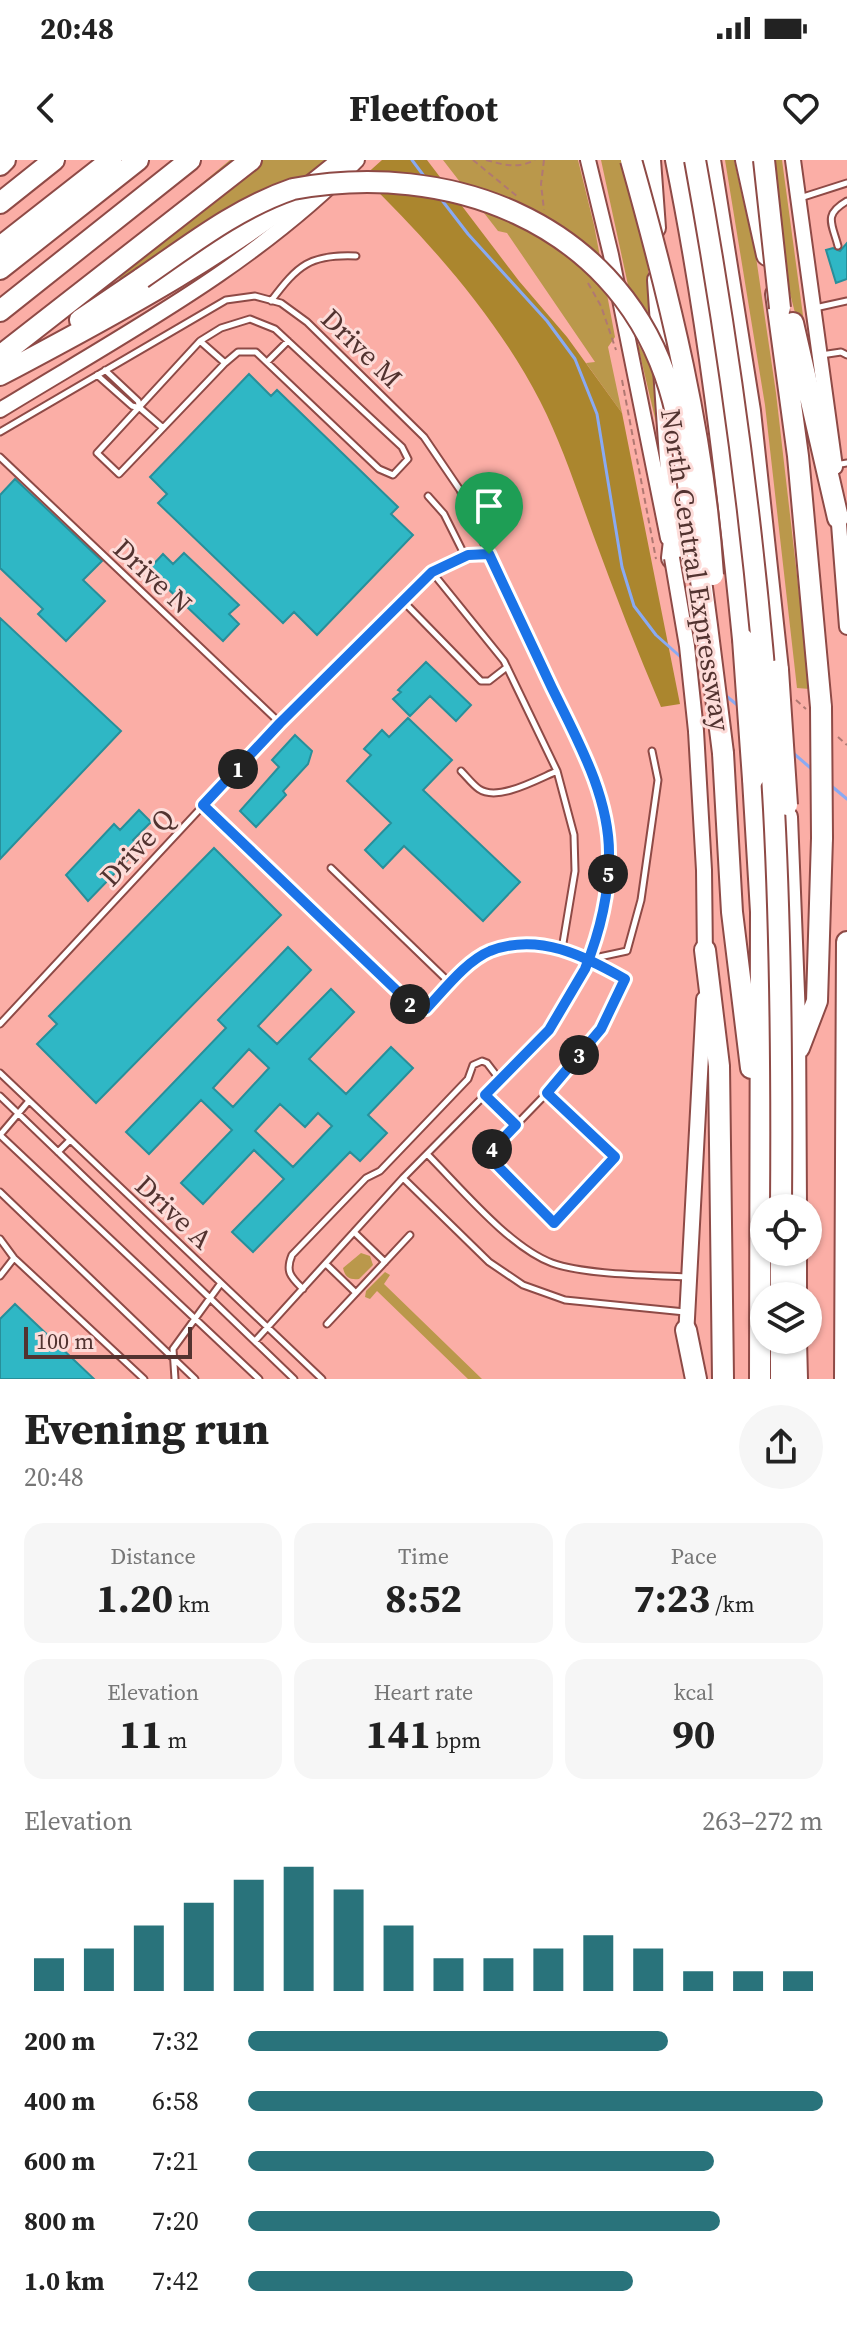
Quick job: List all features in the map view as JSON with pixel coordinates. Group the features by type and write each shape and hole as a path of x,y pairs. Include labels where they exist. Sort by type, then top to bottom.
{"highway":[{"path":"0,165 5,160"},
{"path":"0,203 54,160"},
{"path":"0,247 111,160"},
{"path":"0,269 138,160"},
{"path":"0,311 190,160"},
{"path":"0,356 251,160"},
{"path":"631,160 667,293 697,447 711,549 732,912 754,1096 762,1131"},
{"path":"650,160 675,532 672,558"},
{"name":"North Central Expressway","path":"676,160 716,403 743,639 753,779 761,912 760,1379"},
{"path":"695,160 731,385 762,653 774,807 780,960 781,1194"},
{"path":"710,160 750,411 778,670 787,817 796,1194"},
{"path":"748,160 780,308"},
{"path":"748,160 795,333 838,518"},
{"path":"764,160 798,456 821,707 822,838 817,1001 795,1059"},
{"path":"0,374 187,273 351,161"},
{"path":"0,374 225,222 293,189 348,178 415,176 475,188 521,207 562,233 607,274 636,314 660,361 679,429 723,753"},
{"path":"845,1379 847,942"},
{"path":"705,950 719,1066 723,1379"},
{"path":"687,1321 696,1379"},
{"path":"781,1354 781,1379"},
{"path":"796,1354 797,1379"}],"main road":[{"name":"North Central Expressway","path":"588,160 611,255 672,558 687,646 696,731 705,950 687,1278 686,1379"},
{"path":"793,160 820,355 841,464 838,518 846,582 847,627"},
{"path":"0,410 240,261 304,212 351,161"}],"lane":[{"path":"799,198 847,183"},
{"path":"838,246 830,217 833,210 847,201"},
{"path":"271,301 294,271 327,255 356,256"},
{"name":"Drive M","path":"0,432 226,300 255,296 281,303 307,322 424,437 460,490 595,782 610,853 606,901 589,959 566,1006 549,1030 403,1178 255,1341"},
{"path":"814,308 847,301"},
{"path":"250,319 275,329 288,341 402,447 408,459 393,475 379,469 256,352 238,352 225,363 119,474 97,453 200,341 221,328 250,319"},
{"path":"200,341 225,363"},
{"path":"267,362 288,341"},
{"path":"820,355 841,352 847,355"},
{"path":"105,370 138,401 140,408"},
{"path":"97,375 163,428"},
{"name":"Drive N","path":"0,457 280,723"},
{"path":"428,496 444,514 465,556"},
{"name":"Drive Q","path":"0,1024 280,723 432,572 465,556 489,554"},
{"path":"432,572 507,667 557,771 574,835 575,859 562,949"},
{"path":"403,601 481,681 489,681 507,667"},
{"path":"589,959 627,951 641,900 658,780 652,751"},
{"path":"461,771 479,789 490,794 514,789 557,771"},
{"path":"203,805 416,1009 426,1009 489,951 540,944 589,959 625,979 601,1029 547,1093 487,1155 554,1223 615,1157 547,1093"},
{"path":"331,868 451,984"},
{"path":"303,1289 289,1275 287,1267 292,1255 366,1178 380,1171 468,1079 473,1065 482,1061 487,1063 501,1080"},
{"name":"Drive A","path":"0,1073 322,1379"},
{"path":"485,1095 516,1125"},
{"name":"Drive A","path":"0,1096 294,1379"},
{"path":"28,1102 0,1135 259,1379"},
{"path":"58,1152 69,1141"},
{"path":"427,1154 510,1236 539,1257 570,1267 687,1278"},
{"path":"403,1178 489,1262 523,1285 565,1300 687,1321"},
{"path":"0,1192 195,1379"},
{"path":"354,1232 385,1262"},
{"path":"327,1324 410,1235"},
{"path":"0,1239 14,1258 144,1379"},
{"path":"0,1276 14,1258"},
{"path":"326,1264 356,1293"},
{"path":"175,1379 173,1349 221,1283"}],"path":[{"path":"486,160 508,166 522,166 535,160"},
{"path":"544,160 541,184 545,217"}],"shaded area":[{"path":"230,160 330,160 213,245 131,294 107,262"},
{"path":"382,160 427,160 519,281 567,337 622,413 680,704 661,707 562,451 523,370 483,311 437,254 363,177"},
{"path":"443,160 578,160 615,337 608,347 622,413 586,363 595,362 507,233 498,231"},
{"path":"601,160 639,160 652,318 628,285"},
{"path":"725,160 734,160 756,257 776,393 810,689 797,688 765,405"},
{"path":"756,160 782,160 809,360 807,360"},
{"path":"637,342 655,374 658,431"},
{"path":"361,1253 370,1256 373,1265 359,1279 346,1276 343,1268"},
{"path":"385,1272 390,1275 384,1284 482,1379 468,1379 377,1291 370,1299 365,1297 366,1291"}],"building":[{"path":"847,243 847,279 836,283 826,250 833,248 840,251"},
{"path":"249,374 271,396 277,390 398,507 391,514 413,535 317,635 294,612 283,623 158,503 167,494 150,477"},
{"path":"15,479 102,561 83,580 105,601 66,641 38,614 43,609 0,568 0,495"},
{"path":"184,553 239,605 229,614 239,624 223,641 148,570 163,554 173,564"},
{"path":"0,618 121,731 0,859"},
{"path":"426,662 471,705 456,721 430,696 410,716 393,699"},
{"path":"408,718 452,760 423,790 520,882 483,921 404,846 383,868 365,850 391,823 347,781 371,755 364,749 382,730 389,737"},
{"path":"295,735 312,751 308,764 283,791 286,795 256,827 240,811 279,767 272,760"},
{"path":"139,810 151,822 133,840 140,847 88,901 66,875 114,824 120,830"},
{"path":"214,848 281,915 96,1103 37,1044 57,1024 49,1016"},
{"path":"288,947 311,970 258,1026 277,1044 331,989 354,1012 309,1059 346,1094 391,1047 413,1068 368,1115 387,1133 360,1161 350,1152 253,1252 232,1232 284,1179 254,1150 203,1204 181,1183 232,1130 201,1100 149,1154 126,1132 226,1028 218,1020","holes":["249,1049 269,1068 233,1107 213,1088","280,1104 305,1127 318,1113 332,1126 293,1167 255,1131"]},
{"path":"15,1304 94,1379 0,1379 0,1319"}],"waterway":[{"path":"412,160 427,180"},
{"path":"441,199 468,234 547,321 575,359 597,414 622,567 634,606 656,635 683,659"},
{"path":"725,695 741,708"},
{"path":"792,752 814,771"},
{"path":"829,784 847,799"}],"route":[{"path":"489,554 468,555 432,572 280,723 203,805 416,1009 426,1009 466,968 489,951 516,946 540,944 562,949 589,959 625,979 601,1029 547,1093 615,1157 554,1223 487,1155 516,1125 485,1095 549,1030 566,1006 585,969 589,959 598,935 606,901 610,853 595,782 582,749 489,554"}]}
